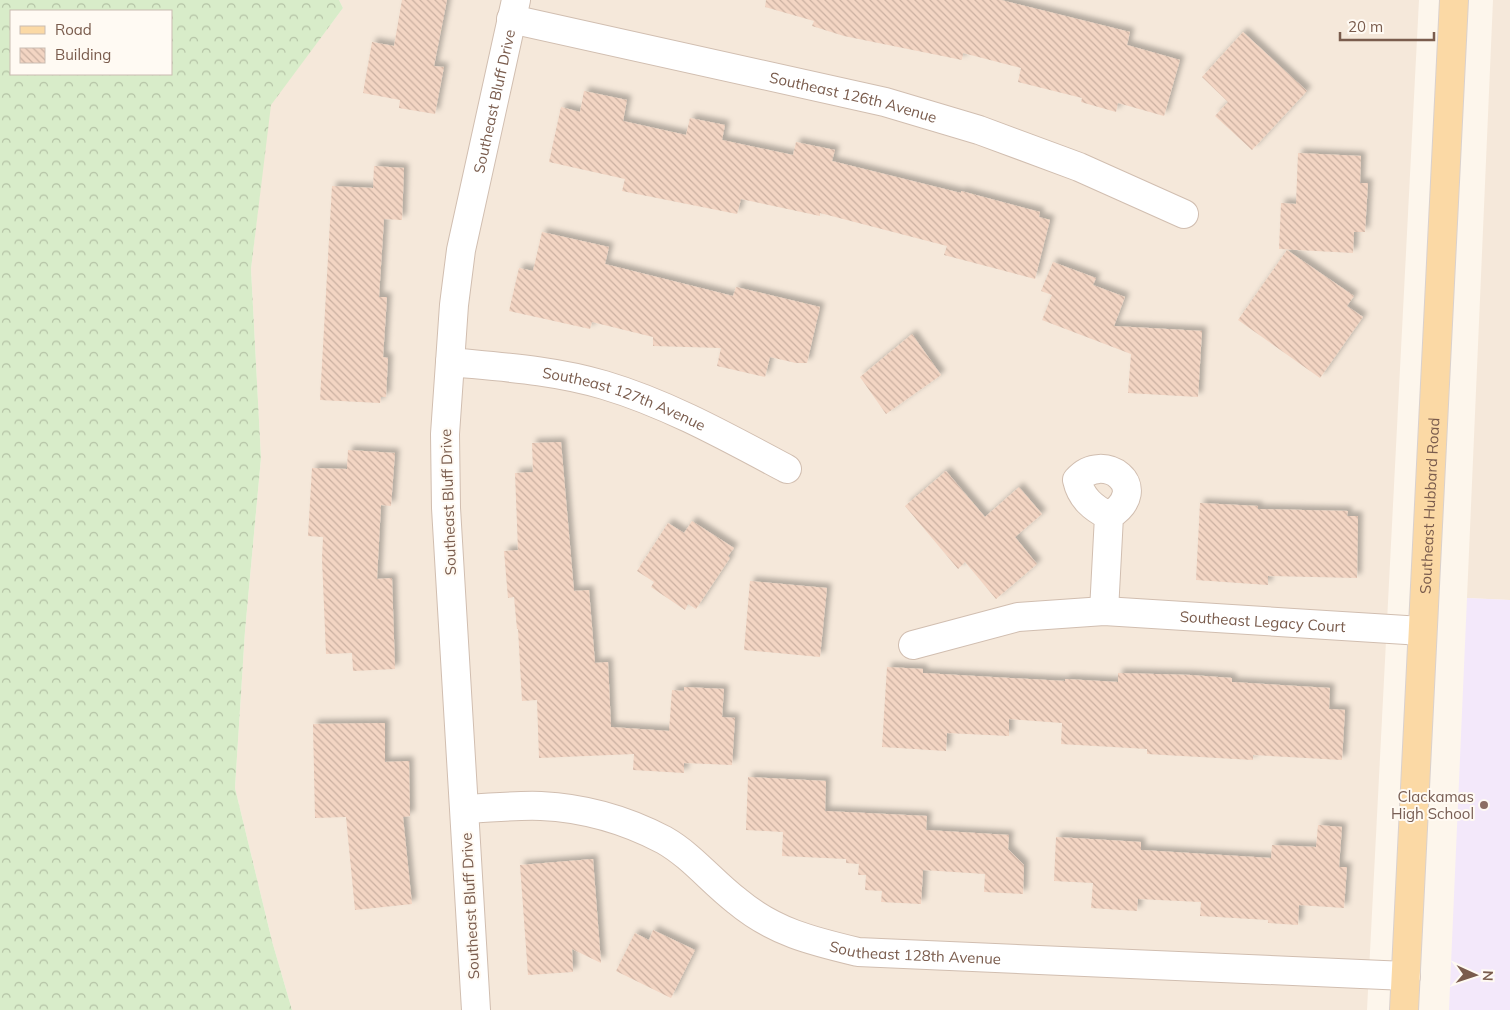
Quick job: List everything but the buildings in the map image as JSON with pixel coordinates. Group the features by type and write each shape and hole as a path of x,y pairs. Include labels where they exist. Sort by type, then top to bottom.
{"main road":[{"name":"Southeast Hubbard Road","path":"1404,1010 1454,0"}],"street":[{"name":"Southeast 126th Avenue","path":"514,10 885,102 979,130 1078,167 1184,214"},
{"name":"Southeast Bluff Drive","path":"476,1010 446,508 445,434 454,305 461,250 514,10"},
{"name":"Southeast 127th Avenue","path":"450,362 552,372 604,385 654,402 708,427 787,468"},
{"path":"1104,611 1109,516"},
{"name":"Southeast Legacy Court","path":"913,645 1018,617 1104,611 1422,630"},
{"name":"Southeast 128th Avenue","path":"465,809 541,806 593,812 632,825 666,841 697,865 737,902 774,926 809,941 858,952 1406,976"}],"shaded area":[{"path":"339,0 1419,0 1367,1010 292,1010 272,941 235,788 245,631 261,458 251,269 270,105 343,8"},
{"path":"1493,0 1510,0 1510,600 1467,598"},
{"name":"Clackamas High School","path":"1467,598 1510,600 1510,1010 1449,1010"}],"green space":[{"path":"0,0 339,0 343,8 271,105 251,269 261,458 245,631 235,788 272,941 292,1010 0,1010"}],"place":[{"name":"Clackamas High School","path":"1484,805"}]}
